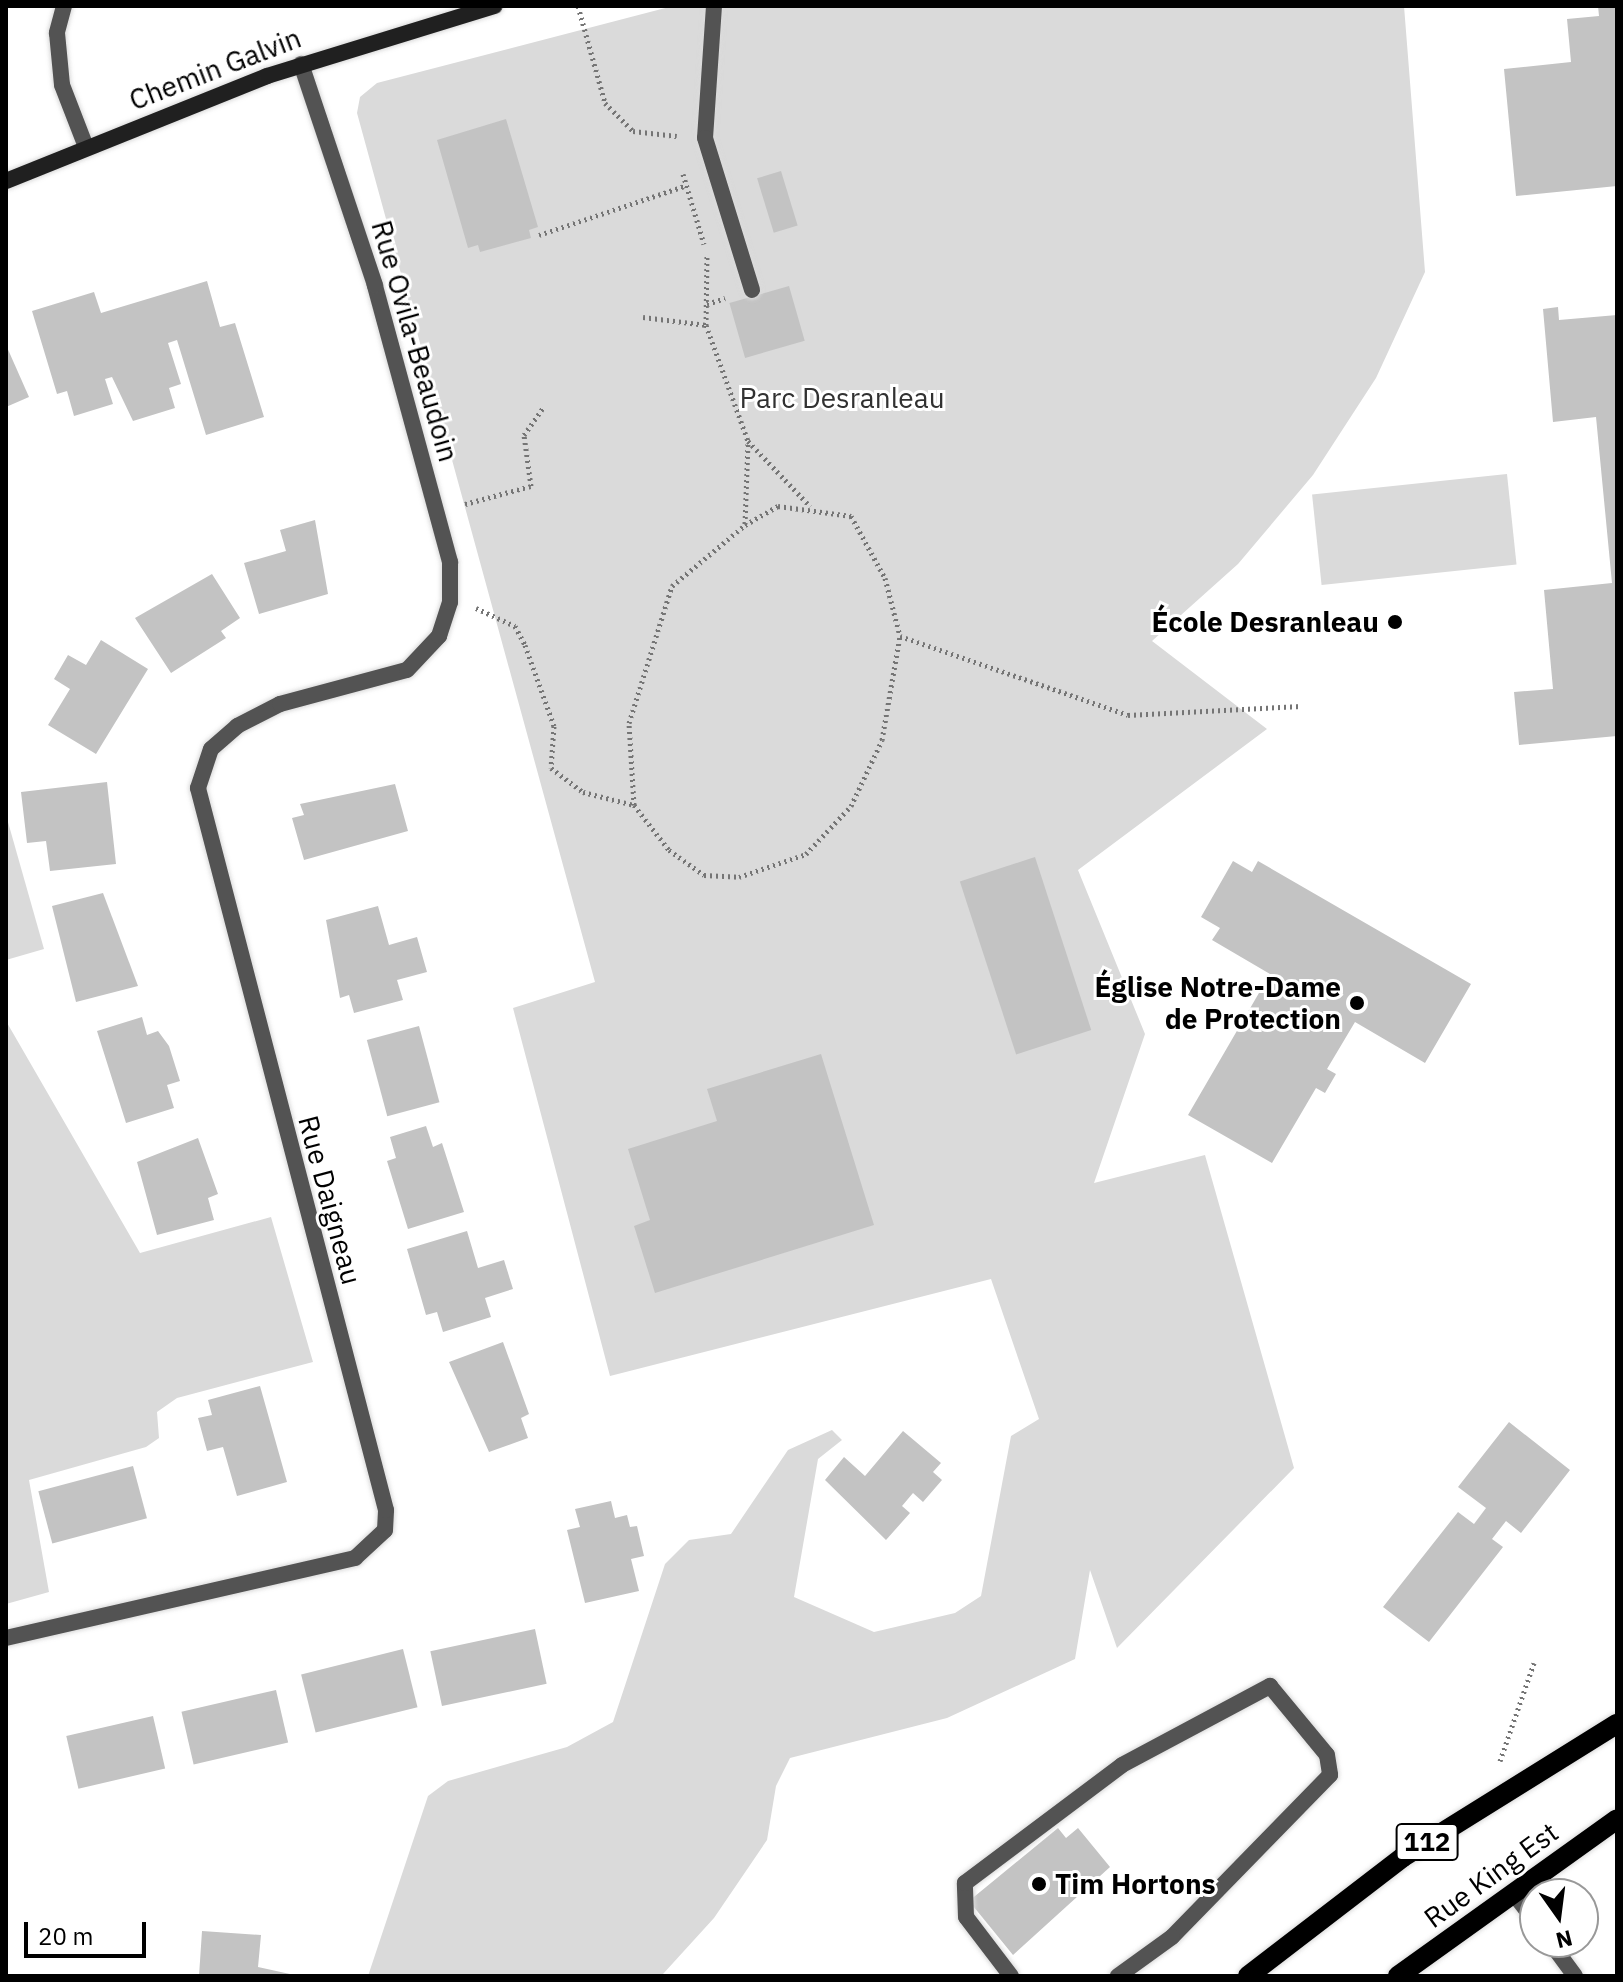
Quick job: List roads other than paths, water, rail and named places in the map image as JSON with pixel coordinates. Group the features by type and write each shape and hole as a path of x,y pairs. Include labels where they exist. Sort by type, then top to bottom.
{"main road":[{"name":"112","path":"1248,1976 1486,1803 1617,1724"},
{"name":"Rue King Est","path":"1398,1976 1617,1819"}],"street":[{"path":"64,6 57,33 62,85 86,147"},
{"name":"Chemin Galvin","path":"6,181 301,64 494,6"},
{"path":"714,6 705,138 752,290"},
{"name":"Rue Ovila-Beaudoin","path":"301,64 375,285 450,562 450,602 439,636"},
{"name":"Rue Daigneau","path":"6,1638 355,1558 385,1530 386,1510 198,788 211,749 237,726 280,704 407,670 439,636"},
{"path":"1011,1976 966,1917 965,1883 1122,1765 1270,1686 1327,1755 1330,1775 1172,1937 1118,1976"},
{"path":"1514,1894 1519,1900"},
{"path":"1562,1958 1575,1976"}],"place":[{"name":"École Desranleau","path":"1395,622"},
{"name":"Église Notre-Dame de Protection","path":"1357,1003"},
{"name":"Tim Hortons","path":"1039,1884"}],"park label":[{"name":"Parc Desranleau","path":"842,398"}]}
